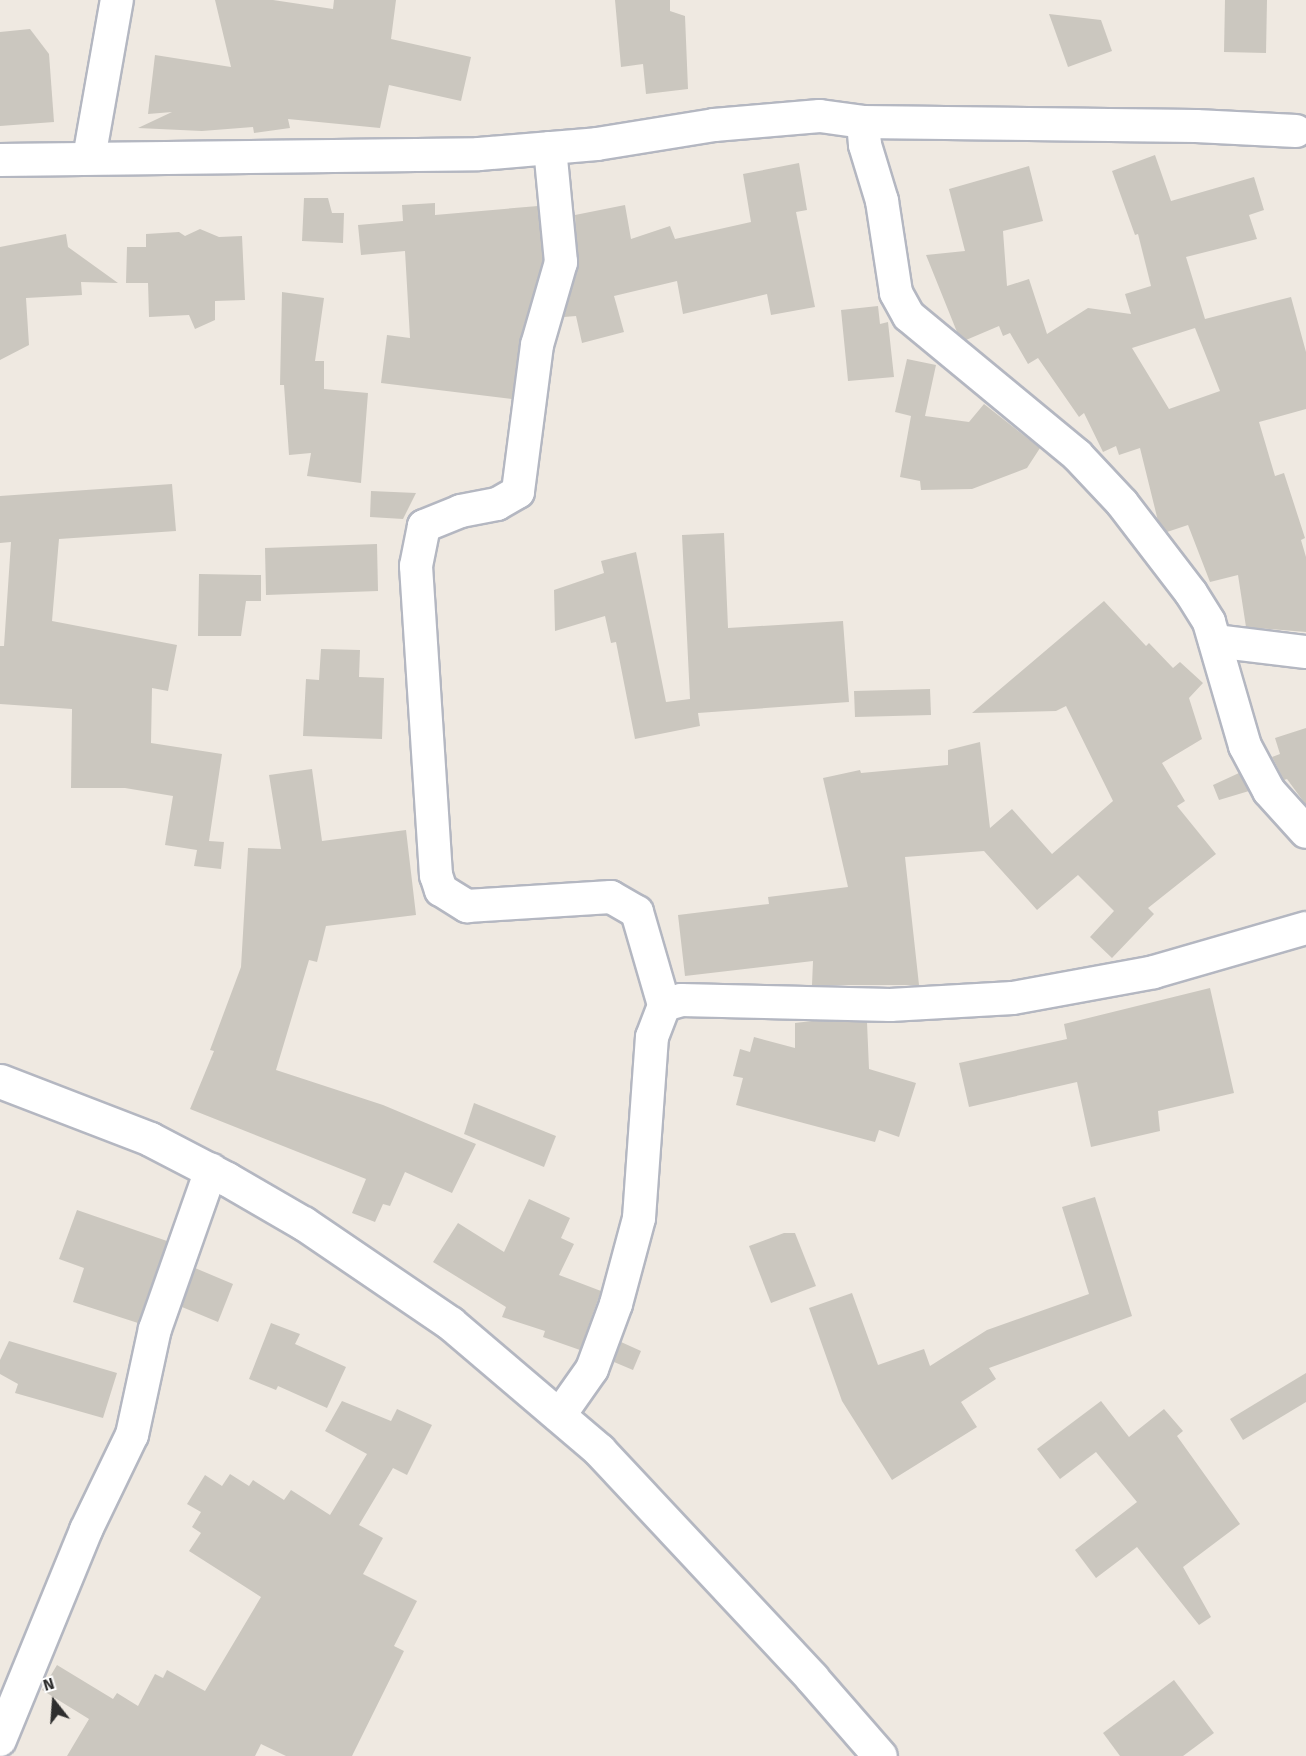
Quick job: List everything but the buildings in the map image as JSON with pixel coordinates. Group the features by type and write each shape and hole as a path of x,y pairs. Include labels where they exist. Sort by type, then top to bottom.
{"street":[{"path":"89,158 117,0"},
{"path":"0,160 479,154 550,148 766,119 820,116 863,122 1196,126 1296,131"},
{"path":"863,122 865,145 882,201 896,293 909,316 1077,456 1122,503 1191,593 1215,641 1245,746 1269,791 1306,832"},
{"path":"550,148 561,262 537,345 518,492 497,504 461,511 424,526 416,566 436,875 441,890 467,906 611,897 637,912 664,1005 652,1037 639,1218 616,1304 592,1370 559,1416"},
{"path":"1215,641 1306,652"},
{"path":"664,1005 681,1000 890,1005 1023,997 1154,972 1306,928"},
{"path":"0,1081 150,1139 211,1170 303,1223 450,1323 599,1450 812,1678 880,1756"},
{"path":"0,1740 86,1530 132,1436 155,1329 211,1170"}]}
